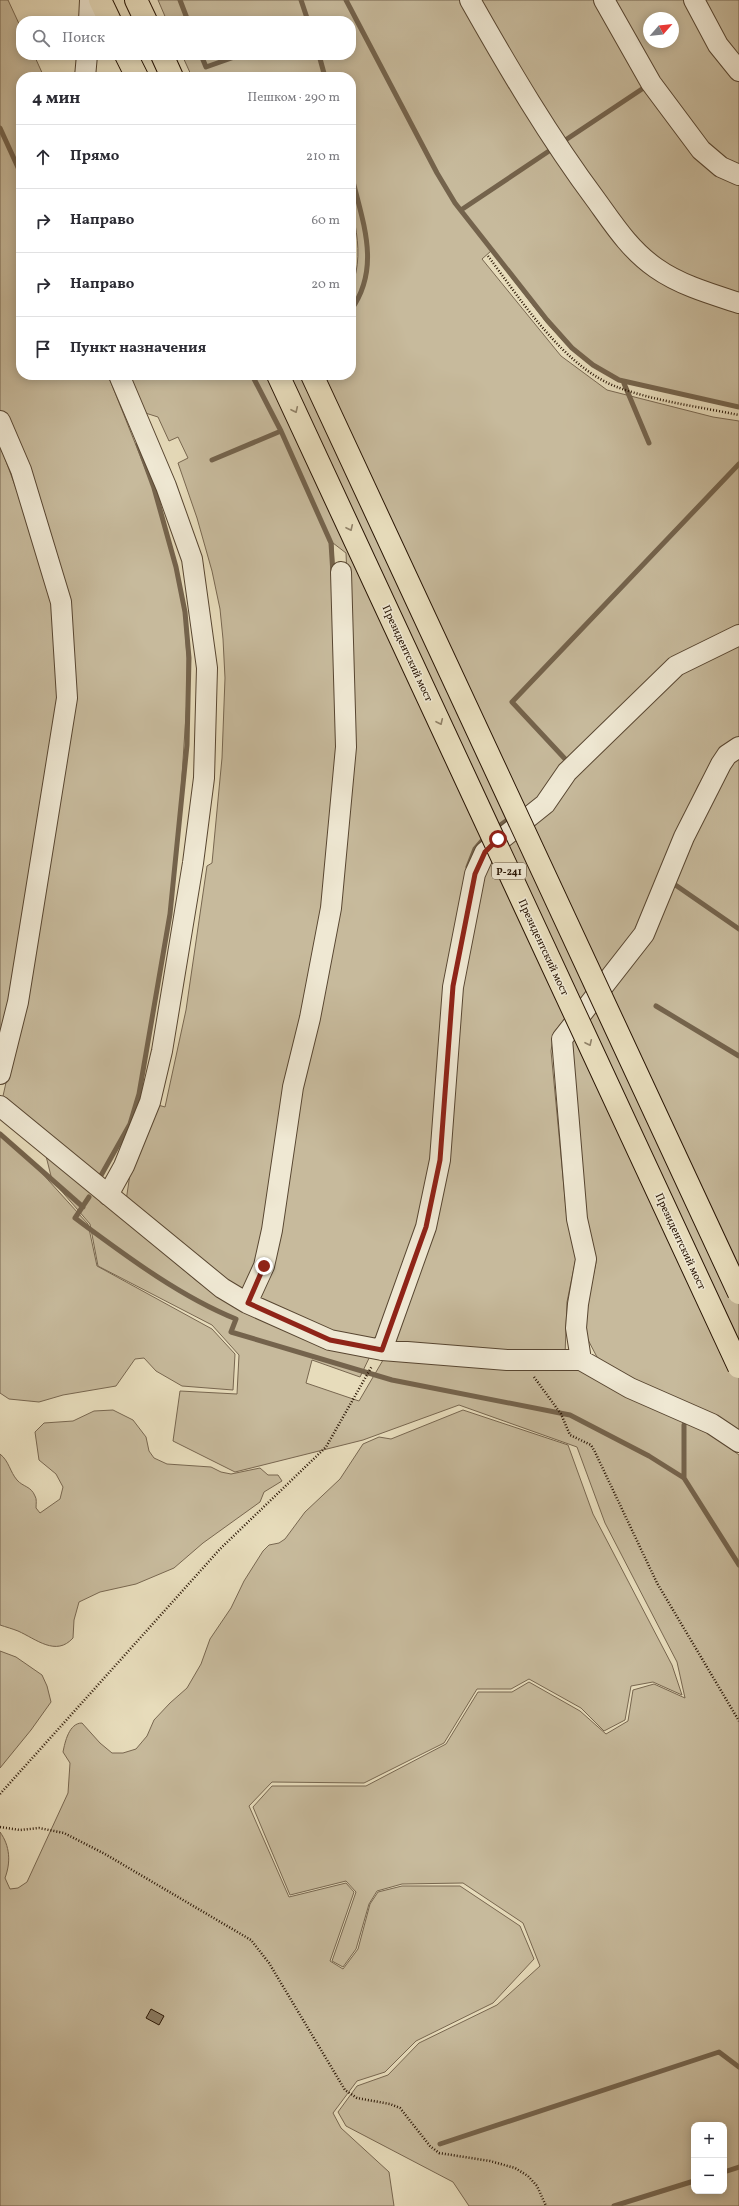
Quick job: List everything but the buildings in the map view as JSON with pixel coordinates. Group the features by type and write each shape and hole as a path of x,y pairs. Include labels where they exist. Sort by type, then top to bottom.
{"highway":[{"path":"100,0 108,16"},
{"path":"136,0 144,16"},
{"path":"128,60 134,72"},
{"path":"164,60 170,72"},
{"name":"Президентский мост","path":"280,380 739,1367"},
{"name":"Р-241","path":"314,380 739,1293"}],"lane":[{"path":"89,16 90,0"},
{"path":"470,0 522,90 581,180 629,246 656,268 699,290 739,303"},
{"path":"604,0 651,83 701,150 721,167 739,175"},
{"path":"694,0 718,45 739,71"},
{"path":"86,72 87,60"},
{"path":"108,1195 124,1166 150,1102 162,1050 193,863 204,778 207,668 192,560 166,486 121,380"},
{"path":"0,421 21,470 61,602 67,698 18,1002 0,1074"},
{"path":"248,1303 264,1266 272,1230 293,1087 310,1018 331,908 346,747 341,572"},
{"path":"382,1350 426,1227 440,1160 453,986 475,874 485,852 545,804 567,772 676,666 739,635"},
{"path":"581,1360 576,1328 578,1304 586,1259 577,1219 562,1039 644,934 684,837 721,764 727,755 739,748"},
{"path":"0,1106 222,1288 248,1303 330,1340 382,1350 520,1360 581,1360 630,1388 712,1424 739,1442"}],"path":[{"path":"488,256 547,333 565,352 597,377 617,387 676,402 739,415"},
{"path":"0,1794 220,1549 326,1447 382,1350"},
{"path":"520,1360 549,1396 570,1435 591,1445 658,1583 739,1721"},
{"path":"0,1827 20,1830 39,1828 64,1833 105,1854 251,1940 269,1963 345,2090 357,2098 390,2104 400,2108 430,2146 439,2153 490,2160 522,2172 537,2186 546,2206"}],"shaded area":[{"path":"0,0 8,0 16,17 16,60 36,60 42,72 16,72 16,380 110,380 153,488 175,567 184,612 187,658 187,699 179,822 169,912 138,1094 129,1124 99,1178 3,1096 29,980 70,631 0,412"},
{"path":"158,0 739,0 739,408 618,381 592,366 571,349 546,322 491,251 482,259 561,356 607,390 713,417 739,421 739,628 674,662 662,671 559,771 533,803 489,834 481,842 471,859 444,991 431,1160 421,1214 401,1275 405,1277 384,1334 379,1334 377,1340 333,1333 264,1305 259,1296 273,1249 297,1100 326,968 340,885 354,744 346,553 333,543 341,745 333,843 319,937 286,1092 263,1246 249,1286 237,1292 126,1201 130,1174 158,1105 165,1107 186,1010 207,866 212,863 222,758 225,678 220,609 212,571 197,518 178,463 188,458 178,437 169,441 158,417 139,411 125,380 356,380 356,272 358,256 356,232 356,72 190,72 184,60 356,60 356,16 165,16"},
{"path":"0,445 37,545 52,595 58,664 57,707 25,908 0,1049"},
{"path":"739,642 739,739 710,765 698,786 632,936 554,1032 551,1051 567,1219 576,1258 567,1302 565,1355 392,1342 416,1280 460,992 478,889 493,856 680,674"},
{"path":"739,755 739,1433 616,1372 597,1357 586,1336 586,1311 596,1262 588,1231 571,1075 571,1040 650,940 713,794"},
{"path":"0,1132 29,1159 88,1224 97,1266 212,1329 235,1354 233,1390 182,1386 156,1371 144,1358 135,1359 116,1386 63,1395 39,1402 9,1399 0,1393"},
{"path":"45,1152 198,1282 240,1310 372,1352 360,1377 312,1360 306,1383 359,1401 386,1355 576,1366 703,1428 739,1455 739,2206 469,2206 453,2182 346,2126 338,2112 357,2086 388,2075 419,2043 497,2005 540,1966 523,1923 463,1883 402,1884 377,1891 369,1904 356,1949 343,1967 332,1961 356,1892 346,1881 290,1895 253,1807 272,1786 366,1786 446,1744 478,1692 512,1692 529,1682 580,1711 606,1734 628,1721 633,1690 654,1684 685,1698 677,1662 605,1523 577,1447 459,1405 363,1440 235,1472 173,1441 180,1391 237,1394 239,1355 212,1325 98,1266 90,1224 52,1180"},
{"path":"113,1410 133,1420 146,1437 149,1451 154,1458 167,1464 211,1467 221,1472 231,1474 260,1468 268,1475 278,1475 282,1481 264,1492 260,1502 203,1543 174,1568 136,1584 100,1592 79,1602 74,1620 73,1638 60,1646 46,1645 18,1631 0,1625 0,1454 17,1480 29,1488 33,1493 36,1499 36,1508 40,1513 60,1499 63,1487 56,1474 39,1460 35,1432 44,1423 73,1421 94,1411"},
{"path":"463,1410 568,1445 593,1514 672,1665 682,1695 653,1682 631,1686 625,1720 604,1731 581,1708 529,1679 511,1689 477,1689 444,1743 364,1783 272,1782 249,1806 289,1897 346,1883 354,1892 330,1961 343,1969 358,1949 370,1904 378,1892 402,1886 460,1886 520,1926 534,1959 493,2003 416,2041 385,2072 357,2081 333,2113 341,2128 389,2172 394,2206 0,2206 0,1832 8,1848 9,1860 5,1878 10,1889 18,1888 27,1882 68,1793 70,1763 63,1752 68,1734 74,1726 82,1723 100,1743 112,1753 123,1753 136,1749 147,1736 154,1720 187,1688 201,1664 210,1639 231,1608 244,1581 263,1551 269,1545 279,1543 285,1539 305,1512 340,1479 363,1444 379,1437 391,1439"},
{"path":"0,1651 16,1657 42,1675 47,1686 51,1702 31,1730 0,1768"}],"waterway":[{"path":"180,0 186,16"},
{"path":"301,0 306,16"},
{"path":"346,0 354,16"},
{"path":"356,19 437,173 455,203 547,320 572,348 593,365 619,380 739,407"},
{"path":"203,60 206,67 226,60"},
{"path":"320,60 324,72"},
{"path":"561,143 648,85"},
{"path":"0,128 16,163"},
{"path":"461,210 555,147"},
{"path":"356,193 364,226 368,260 366,277 356,301"},
{"path":"255,380 281,431 331,543 333,574"},
{"path":"623,381 649,443"},
{"path":"212,460 281,431"},
{"path":"99,1179 130,1124 139,1094 170,914 187,745 189,658 185,612 176,567 154,488 138,444"},
{"path":"564,764 567,761 512,702 739,464"},
{"path":"495,829 513,816"},
{"path":"468,867 475,849 487,835"},
{"path":"674,884 739,929"},
{"path":"656,1006 739,1056"},
{"path":"0,1134 83,1207"},
{"path":"89,1197 75,1218 173,1287 215,1310 236,1319 231,1332 392,1380 570,1415 649,1456 684,1478 739,1565"},
{"path":"684,1425 684,1478"},
{"path":"440,2144 719,2052 739,2067"},
{"path":"727,2171 739,2167"},
{"path":"614,2206 691,2182"}],"route":[{"path":"264,1266 248,1303 330,1340 382,1350 426,1227 440,1160 453,986 475,874 485,852 498,839"}]}
